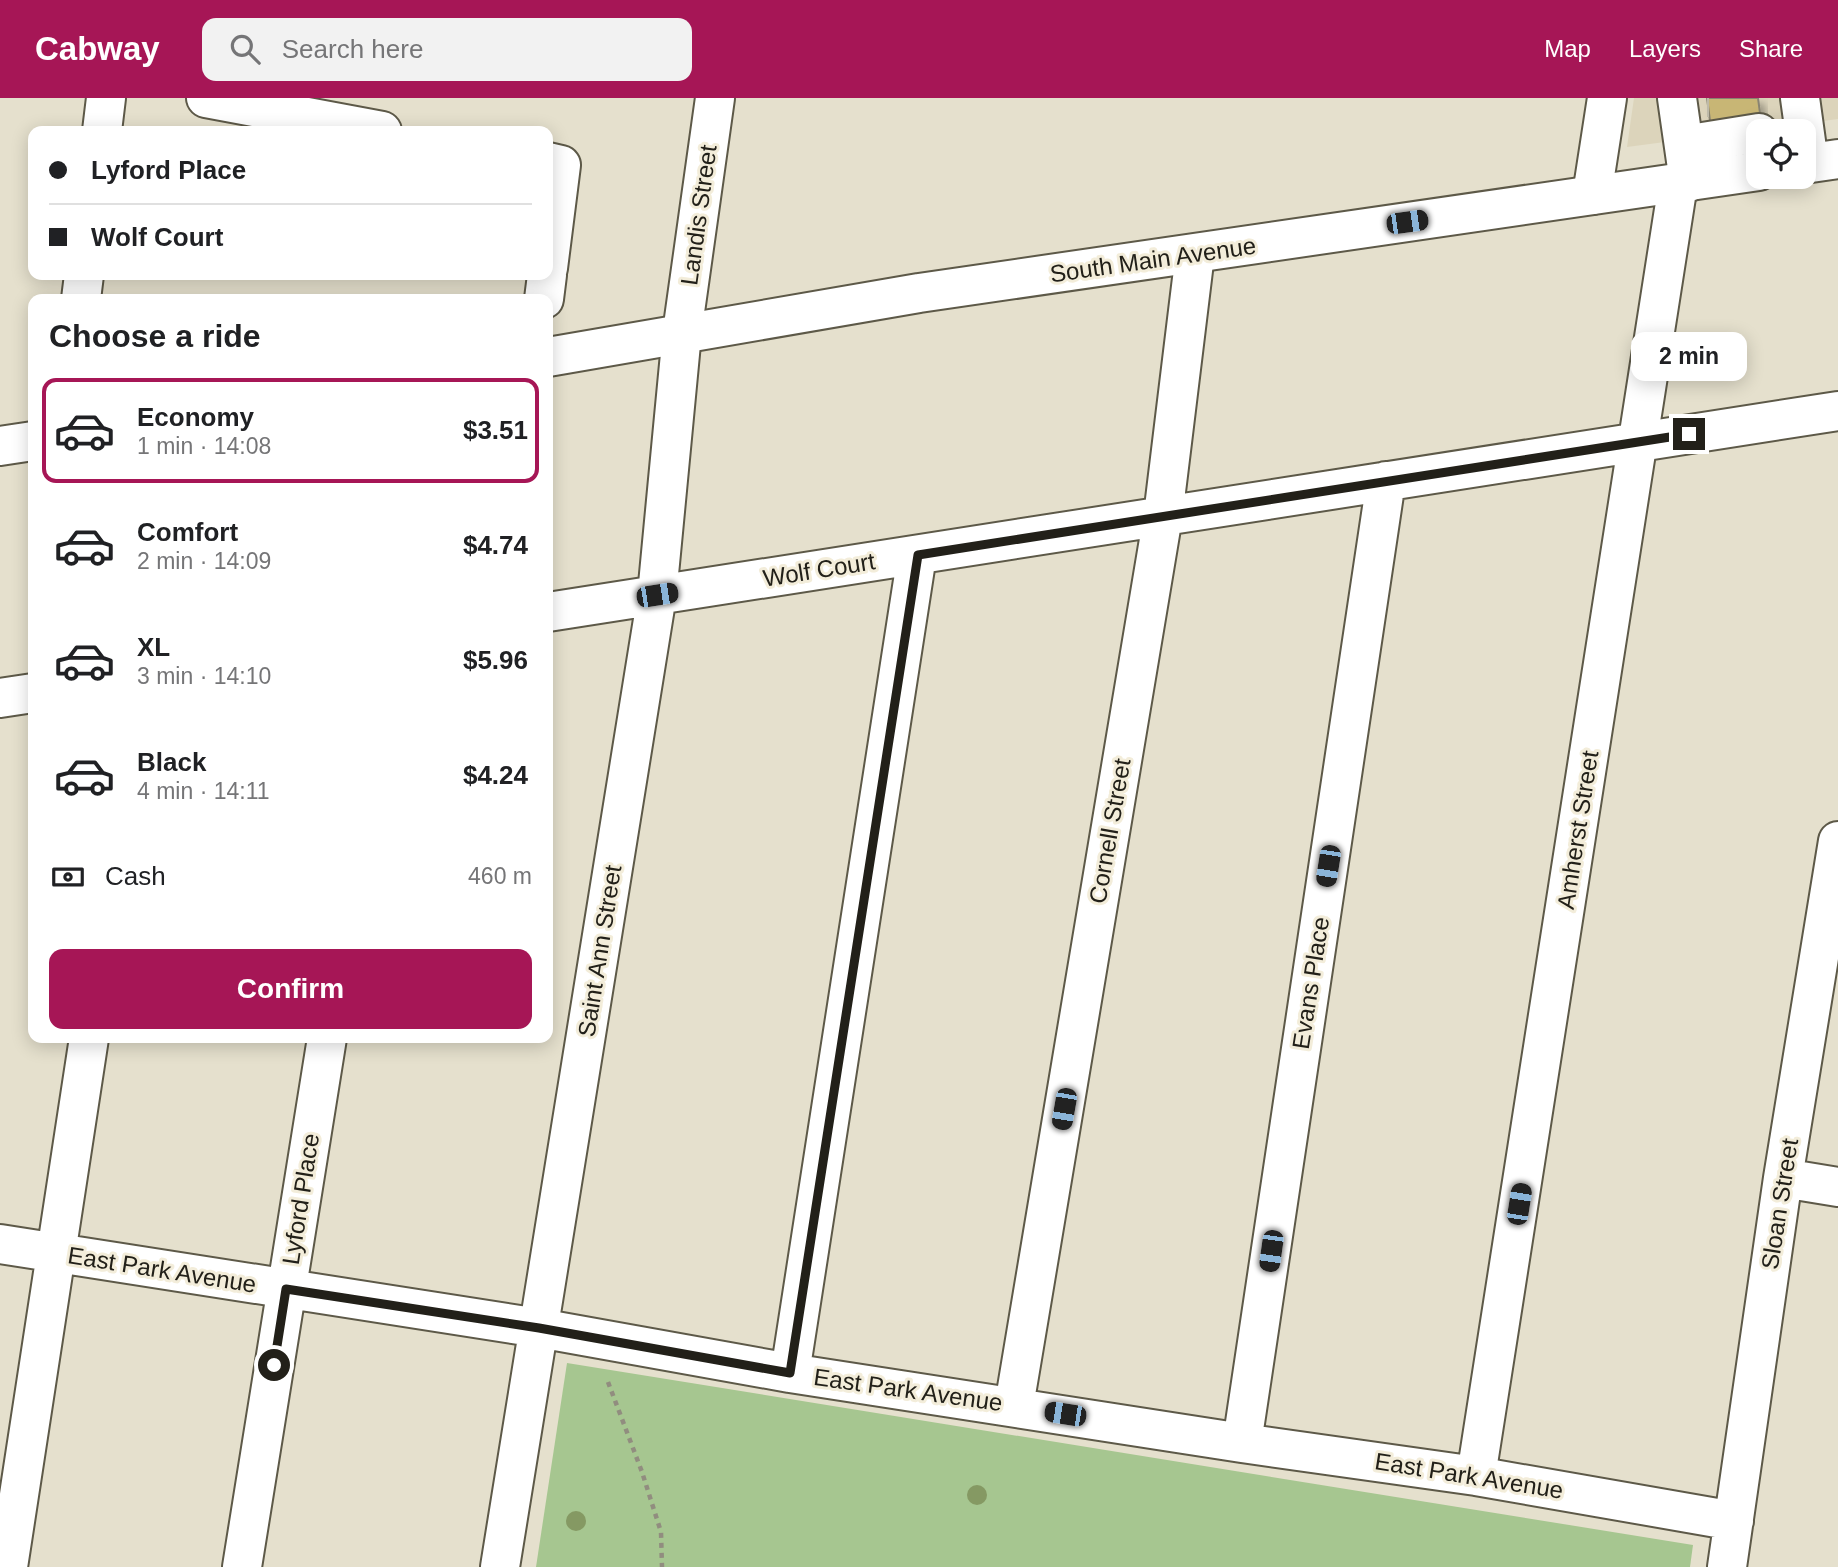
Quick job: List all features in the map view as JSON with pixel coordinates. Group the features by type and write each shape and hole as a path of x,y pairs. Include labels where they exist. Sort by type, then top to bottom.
{"street":[{"path":"103,126 106,98"},
{"path":"206,98 355,126"},
{"name":"Landis Street","path":"682,333 715,98"},
{"path":"1592,195 1607,98"},
{"name":"Amherst Street","path":"1476,1476 1639,442 1684,183 1687,100"},
{"path":"1791,118 1817,162"},
{"path":"1684,145 1746,135"},
{"path":"553,194 555,164"},
{"name":"South Main Avenue","path":"553,356 919,293 1746,173"},
{"name":"Cornell Street","path":"1014,1406 1163,516 1195,254"},
{"name":"Saint Ann Street","path":"500,1567 657,595 682,333"},
{"name":"Wolf Court","path":"553,611 1838,411"},
{"path":"0,446 28,442"},
{"name":"Evans Place","path":"1242,1443 1386,481"},
{"path":"790,1373 918,555"},
{"path":"0,698 28,694"},
{"name":"Sloan Street","path":"1727,1567 1783,1178 1838,841"},
{"path":"8,1567 88,1043"},
{"name":"Lyford Place","path":"242,1567 326,1043"},
{"path":"1783,1178 1838,1187"},
{"name":"East Park Avenue","path":"0,1244 539,1328 790,1373 1242,1443 1476,1476 1734,1521"}],"path":[{"path":"608,1381 661,1532 662,1567"}],"shaded area":[{"path":"1634,98 1838,98 1838,119 1816,122 1816,119 1746,119 1746,131 1627,147"}],"green space":[{"path":"567,1363 1693,1545 1690,1567 536,1567"}],"building":[{"path":"1707,98 1758,98 1761,119 1746,119 1746,131 1712,136"}],"route":[{"path":"274,1365 286,1289 539,1328 790,1373 918,555 1689,434"}]}
